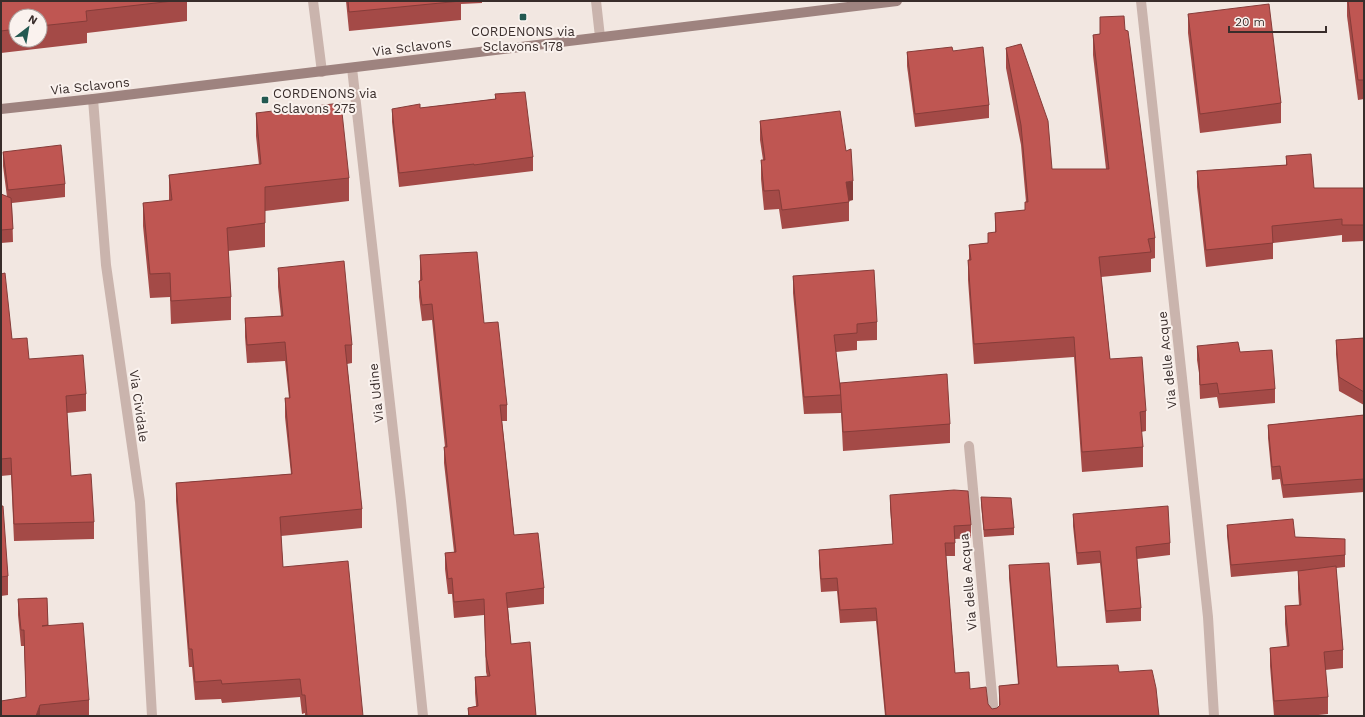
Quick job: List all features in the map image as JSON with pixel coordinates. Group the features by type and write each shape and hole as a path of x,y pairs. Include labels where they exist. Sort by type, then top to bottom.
{"street":[{"path":"313,1 322,72"},
{"path":"596,1 600,37"},
{"name":"Via Sclavons","path":"1,109 93,100 897,1"},
{"name":"Via delle Acque","path":"1142,1 1205,594 1214,716"},
{"name":"Via Udine","path":"352,68 401,501 423,716"},
{"name":"Via Cividale","path":"93,100 106,265 140,502 152,716"},
{"name":"Via delle Acqua","path":"969,446 994,716"}],"building":[{"path":"1,1 173,1 86,11 87,21 48,25 48,8 8,8 8,30 1,31"},
{"path":"348,1 461,1 349,12"},
{"path":"1348,1 1364,1 1364,80 1358,80"},
{"path":"1269,4 1281,103 1200,114 1188,14"},
{"path":"1124,16 1125,30 1128,31 1155,238 1148,239 1151,252 1099,257 1110,359 1142,357 1146,411 1140,412 1143,447 1082,452 1074,337 974,344 968,260 971,260 969,245 988,243 988,233 996,232 995,213 1025,210 1025,202 1028,202 1021,125 1006,48 1021,44 1048,121 1052,169 1109,169 1093,35 1100,34 1100,17"},
{"path":"952,47 953,51 983,47 989,105 915,114 907,52"},
{"path":"525,92 533,157 399,173 392,109 420,104 420,108 496,99 495,94"},
{"path":"341,103 349,178 265,187 265,223 227,228 231,297 171,301 170,273 150,274 143,203 172,200 169,175 261,164 256,113"},
{"path":"840,111 846,151 851,149 853,181 846,182 849,202 782,210 779,190 764,191 761,160 765,160 760,121"},
{"path":"61,145 65,184 8,190 3,152"},
{"path":"1311,154 1314,188 1364,188 1364,225 1342,225 1342,219 1272,226 1273,243 1206,250 1197,171 1287,165 1286,156"},
{"path":"1,194 11,198 13,229 1,230"},
{"path":"477,252 484,323 498,322 507,405 500,405 514,535 538,533 544,588 506,593 511,644 530,642 536,716 469,716 468,708 478,706 475,677 490,676 486,656 484,599 454,602 452,578 448,579 445,553 456,552 444,447 447,447 432,304 422,305 419,281 422,280 420,255"},
{"path":"344,261 352,345 345,345 362,509 280,517 283,567 348,561 363,716 307,716 305,695 302,695 300,679 222,684 221,680 195,682 192,649 189,649 176,483 292,474 285,398 290,398 285,342 247,345 245,318 283,316 278,268"},
{"path":"874,270 877,322 857,324 857,333 834,335 841,395 804,397 793,276"},
{"path":"5,273 12,339 27,338 29,359 83,355 86,394 66,396 71,476 91,474 94,522 14,524 11,458 1,459 1,274"},
{"path":"1364,338 1364,392 1339,377 1336,340"},
{"path":"1238,342 1240,352 1272,350 1275,389 1219,394 1217,383 1200,385 1197,346"},
{"path":"947,374 950,424 843,432 840,383"},
{"path":"1364,415 1364,479 1283,485 1280,466 1272,467 1268,425"},
{"path":"954,490 968,491 971,525 954,526 955,543 945,543 955,673 969,672 970,689 986,687 988,704 992,709 997,708 1000,705 999,686 1019,684 1009,565 1049,563 1057,667 1118,665 1119,672 1152,670 1156,688 1159,716 886,716 876,608 840,610 837,578 821,579 819,550 893,544 890,495"},
{"path":"981,497 1011,498 1014,528 984,530"},
{"path":"1,506 3,506 8,576 1,577"},
{"path":"1168,506 1170,543 1136,547 1141,608 1106,611 1100,551 1077,553 1073,514"},
{"path":"1293,519 1295,537 1345,539 1345,555 1231,565 1227,525"},
{"path":"1336,566 1343,650 1324,652 1328,697 1274,701 1270,648 1289,646 1285,606 1301,605 1298,571"},
{"path":"47,598 48,625 42,626 83,623 89,700 40,705 36,716 1,716 1,701 26,697 24,630 21,630 18,599"}],"place":[{"name":"CORDENONS via Sclavons 178","path":"523,17"},
{"name":"CORDENONS via Sclavons 275","path":"265,100"}]}
